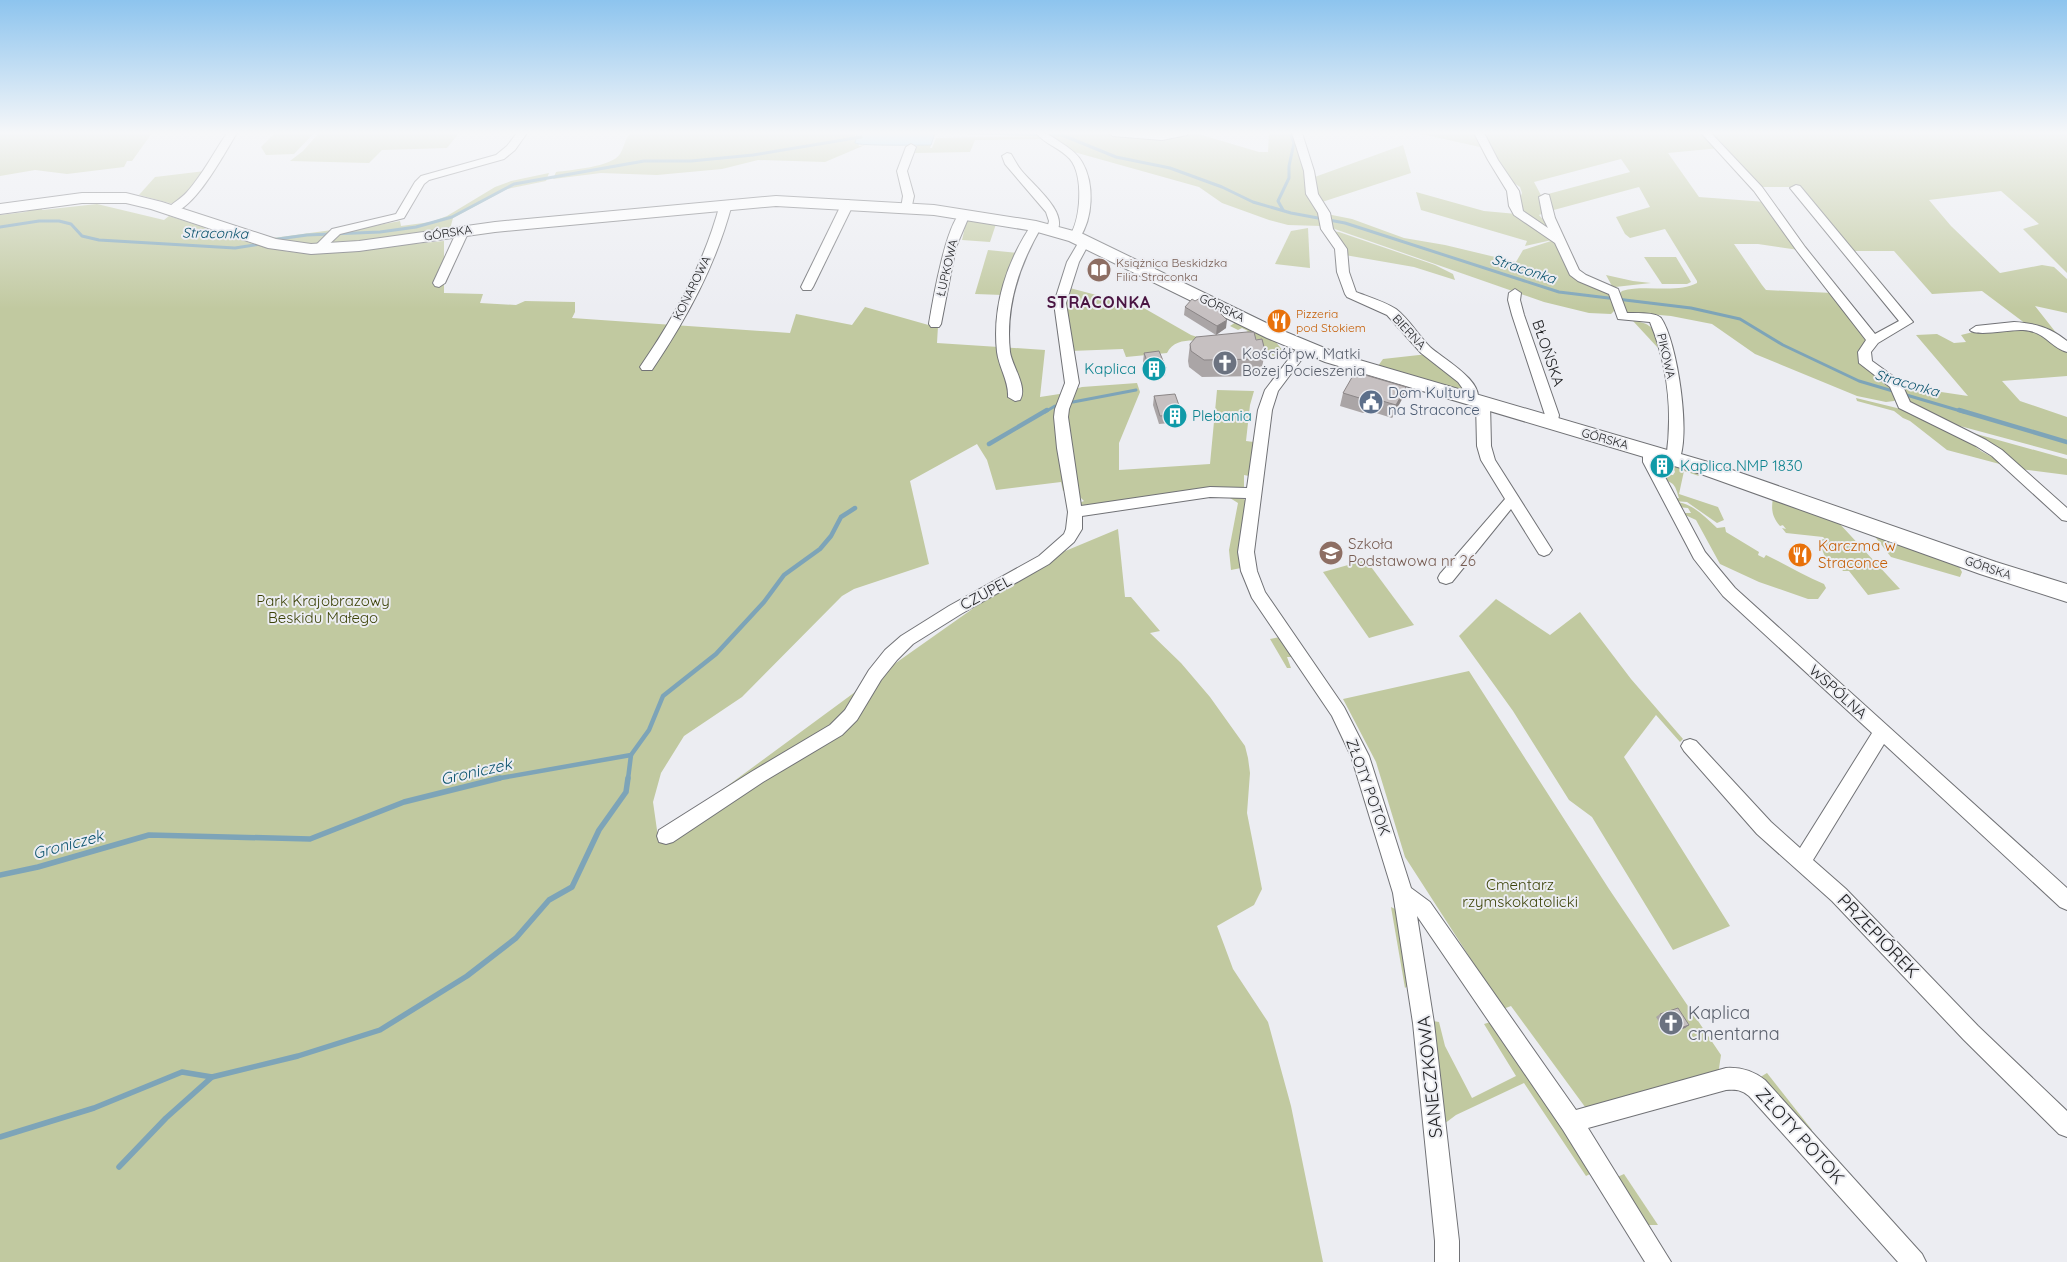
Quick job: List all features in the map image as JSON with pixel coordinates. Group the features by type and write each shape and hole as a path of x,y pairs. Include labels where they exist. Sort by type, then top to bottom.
{"street":[{"path":"172,210 181,204 191,192"},
{"path":"326,240 400,216 414,192"},
{"path":"907,208 909,192"},
{"path":"1015,398 1014,387 1004,351 1005,297 1016,264 1045,227 1056,225 1055,219 1034,192"},
{"name":"CZUPEL","path":"666,836 757,777 836,730 851,715 875,675 896,650 926,627 1018,576 1054,552 1072,534 1075,512 1062,428 1062,408 1072,382 1060,303 1073,262 1081,248 1080,229 1084,205 1083,192"},
{"name":"BIERNA","path":"1312,192 1324,213 1326,228 1341,249 1343,272 1351,294 1391,312 1426,350 1463,380 1477,401"},
{"path":"1513,192 1518,213 1559,241"},
{"path":"1760,192 1811,262 1873,340"},
{"path":"1799,192 1907,320 1907,323 1892,328 1873,340 1864,352 1864,360 1900,394 1904,405 1981,443 1997,453 2067,516"},
{"name":"PIKOWA","path":"1545,196 1549,218 1574,272 1582,278 1614,292 1622,316 1655,319 1663,336 1678,417 1673,459"},
{"name":"GÓRSKA","path":"0,209 67,200 105,198 137,200 266,242 295,248 326,240 359,246 462,231 726,204 776,201 907,208 964,214 1045,227 1081,240 1305,347 1357,366 1748,482 1988,568 2067,593"},
{"name":"KONAROWA","path":"647,367 672,331 707,259 718,235 726,204"},
{"path":"807,287 848,204"},
{"name":"ŁUPKOWA","path":"935,324 950,247 964,214"},
{"path":"439,282 462,231"},
{"name":"BŁOŃSKA","path":"1514,294 1518,315 1552,415 1552,423"},
{"path":"1976,330 2029,326 2048,333 2067,348"},
{"name":"ZŁOTY POTOK","path":"1305,347 1278,380 1268,397 1246,552 1253,584 1338,712 1360,756 1403,892"},
{"path":"1477,401 1486,454 1491,466 1544,550"},
{"name":"WSPÓLNA","path":"1650,452 1650,462 1699,555 1711,572 1749,611 2067,901"},
{"path":"1075,512 1210,492 1254,493"},
{"path":"1446,578 1507,504 1512,501"},
{"path":"1802,862 1882,732"},
{"name":"PRZEPIÓREK","path":"1690,746 1748,812 1775,839 1839,895 1970,1033 2067,1126"},
{"path":"1403,892 1423,908 1571,1122 1659,1262"},
{"name":"SANECZKOWA","path":"1403,892 1416,955 1423,1010 1447,1241 1447,1262"},
{"name":"ZŁOTY POTOK","path":"1571,1122 1726,1079 1739,1078 1747,1080 1757,1088 1914,1262"}],"green space":[{"path":"142,192 188,192 179,203 173,204 139,195"},
{"path":"487,192 502,192 453,218 450,229 372,241 326,245 336,233 400,221 401,226 431,222 447,216"},
{"path":"1206,192 1312,192 1322,226 1288,225 1222,203"},
{"path":"1316,192 1353,192 1319,203"},
{"path":"1416,192 1484,211 1517,214 1552,240 1525,246 1527,241 1421,210"},
{"path":"1539,192 1544,201 1544,213 1539,215 1552,230 1522,214 1519,201 1522,193"},
{"path":"1556,192 1621,192 1550,211 1548,194"},
{"path":"1642,192 1695,192 1699,197 1766,202 1799,250 1758,244 1734,244 1766,290 1833,293 1868,339 1858,357 1859,361 1888,382 1898,398 1894,401 1886,402 1857,396 1755,354 1712,324 1671,316 1626,312 1623,309 1620,293 1622,291 1641,288 1671,289 1697,283 1665,229 1630,238 1625,234 1616,217 1650,207"},
{"path":"1802,192 1994,192 1929,200 1951,226 2000,273 2042,265 2054,267 2067,279 2067,313 2035,306 2061,339 2067,340 2067,346 2026,324 1982,291 1932,294 1894,251 1853,251"},
{"path":"2002,192 2067,192 2067,273 2023,229 2039,224"},
{"name":"Park Krajobrazowy Beskidu Małego","path":"97,204 164,220 169,216 273,249 308,254 444,241 444,293 483,294 480,303 516,305 525,301 575,302 575,312 572,318 790,333 796,314 852,325 865,307 932,326 938,326 937,343 1045,350 1040,397 1066,393 1066,490 1063,491 1061,482 996,490 987,460 977,444 910,481 929,564 854,589 842,596 742,697 684,736 661,773 653,802 658,837 866,684 1039,562 1118,529 1125,597 1131,597 1160,631 1150,633 1181,663 1210,697 1245,746 1250,773 1247,813 1262,889 1254,905 1217,926 1233,969 1268,1022 1291,1106 1323,1262 0,1262 0,215 25,212 43,206 42,210"},
{"path":"1327,214 1352,219 1404,238 1445,245 1516,262 1523,250 1551,241 1558,243 1569,268 1608,292 1612,297 1614,311 1611,314 1589,313 1544,302 1329,227"},
{"path":"967,219 996,224 990,242 962,240"},
{"path":"1308,228 1310,268 1275,264 1291,231"},
{"path":"332,230 318,245 296,244 273,238"},
{"path":"1332,231 1435,265 1453,274 1455,280 1414,267 1345,255"},
{"path":"988,250 1019,253 1003,295 975,294"},
{"path":"1644,257 1676,257 1691,282 1687,284 1662,284"},
{"path":"1606,275 1651,283 1615,287 1612,286"},
{"path":"1066,287 1142,307 1191,335 1210,341 1180,342 1170,348 1167,353 1126,357 1123,349 1070,351 1063,298"},
{"path":"1633,321 1652,328 1656,336 1658,348"},
{"path":"1236,322 1275,341 1284,352 1276,357 1273,356 1258,340 1245,333 1248,331 1242,328 1238,330 1230,326"},
{"path":"2031,328 2067,351 2067,376 2002,381 2020,401 2067,417 2067,455 1945,422 1910,405 1901,386 1968,396 1916,335 1937,334 1954,343 1966,342 1961,335 1973,332"},
{"path":"1428,354 1453,374 1467,392 1378,366 1383,359"},
{"path":"1137,383 1140,392 1119,443 1119,470 1210,464 1217,390 1254,391 1250,405 1246,441 1254,442 1249,476 1244,475 1244,487 1207,488 1083,507 1080,505 1079,503 1084,501 1079,496 1064,428 1072,394 1075,389 1082,387"},
{"path":"1856,398 1905,410 1974,445 2011,467 1947,450 1894,411 1857,401"},
{"path":"1962,430 2067,459 2067,475 2020,469"},
{"path":"1673,466 1697,473 1699,476 1684,471 1679,494 1718,507 1724,520 1717,523 1687,502 1674,501 1673,499 1679,498 1676,489 1671,482 1664,481 1660,474 1673,475 1675,472"},
{"path":"1230,498 1244,499 1246,502 1241,568 1231,570 1229,550 1238,503"},
{"path":"1773,498 1838,522 1900,589 1868,595 1849,571 1843,571 1835,560 1826,559 1818,540 1825,539 1823,537 1786,533 1782,528 1786,529 1783,525 1780,526 1777,523 1774,516 1772,509"},
{"path":"1675,502 1693,508 1717,528 1725,527 1726,532 1759,552 1758,555 1764,558 1766,555 1824,584 1826,588 1818,599 1808,599 1759,582 1720,564 1696,520 1681,513 1691,513 1688,508 1678,507"},
{"path":"1873,534 1958,565 1962,572 1960,577 1891,557"},
{"path":"1366,560 1414,625 1369,638 1323,572"},
{"path":"1496,599 1550,635 1580,612 1631,679 1683,739 1680,742 1656,715 1624,757 1730,926 1673,950 1592,817 1569,800 1513,711 1459,636"},
{"path":"1280,637 1292,657 1287,657 1291,668 1287,668 1270,639"},
{"name":"Cmentarz rzymskokatolicki","path":"1469,671 1609,889 1721,1055 1718,1075 1588,1111 1511,1006 1503,1009 1405,857 1376,762 1343,699"},
{"path":"1391,907 1397,910 1409,985 1405,988"},
{"path":"1433,1021 1439,1022 1445,1046 1472,1098 1516,1076 1484,1024 1494,1021 1596,1171 1586,1176 1524,1083 1456,1115 1444,1124"},
{"path":"1767,1073 1812,1130 1806,1133 1757,1079"},
{"path":"1624,1174 1658,1225 1647,1225 1613,1179"}],"building":[{"path":"1200,298 1223,312 1220,313 1227,320 1217,326 1185,307 1192,299 1195,301"},
{"path":"1254,332 1256,340 1262,339 1265,351 1260,351 1262,359 1204,360 1191,351 1190,344 1196,337"},
{"path":"1159,351 1166,368 1150,369 1144,353"},
{"path":"1355,372 1406,387 1396,405 1379,400 1366,400 1343,393"},
{"path":"1175,394 1182,414 1160,416 1154,396"},
{"name":"Kaplica cmentarna","path":"1678,1008 1689,1025 1671,1031 1660,1014"}],"waterway":[{"name":"Straconka","path":"271,240 307,235 380,232 416,227 452,217 499,192"},
{"name":"Straconka","path":"1232,192 1253,202 1291,213 1345,223 1559,292 1691,308 1740,319 1783,345 1859,381 1964,412"},
{"path":"1282,192 1278,201 1283,210"},
{"name":"Straconka","path":"0,227 39,221 59,221 71,224 82,236 99,240 235,248 261,244"},
{"name":"Groniczek","path":"1073,402 1136,390"},
{"path":"1045,412 1055,406"},
{"path":"989,444 1047,410"},
{"name":"Straconka","path":"1959,410 2067,442"},
{"name":"Groniczek","path":"631,755 649,730 663,696 716,654 764,602 784,575 820,549 831,536 841,517 855,508"},
{"name":"Groniczek","path":"498,778 631,755"},
{"path":"628,779 631,755"},
{"name":"Groniczek","path":"0,875 38,867 149,835 310,839 404,802 498,778"},
{"path":"212,1077 298,1056 380,1030 467,976 516,938 549,900 572,887 599,830 626,792 628,778"},
{"path":"0,1137 94,1108 182,1072 212,1077"},
{"path":"119,1167 166,1118 212,1077"}],"place":[{"name":"Książnica Beskidzka Filia Straconka","path":"1099,270"},
{"name":"Pizzeria pod Stokiem","path":"1279,321"},
{"name":"Kościół pw. Matki Bożej Pocieszenia","path":"1225,363"},
{"name":"Kaplica","path":"1154,369"},
{"name":"Dom Kultury na Straconce","path":"1371,402"},
{"name":"Plebania","path":"1175,416"},
{"name":"Kaplica NMP 1830","path":"1662,466"},
{"name":"Szkoła Podstawowa nr 26","path":"1331,553"},
{"name":"Karczma w Straconce","path":"1800,555"},
{"name":"Kaplica cmentarna","path":"1671,1023"}],"district":[{"name":"STRACONKA","path":"1099,302"}]}
